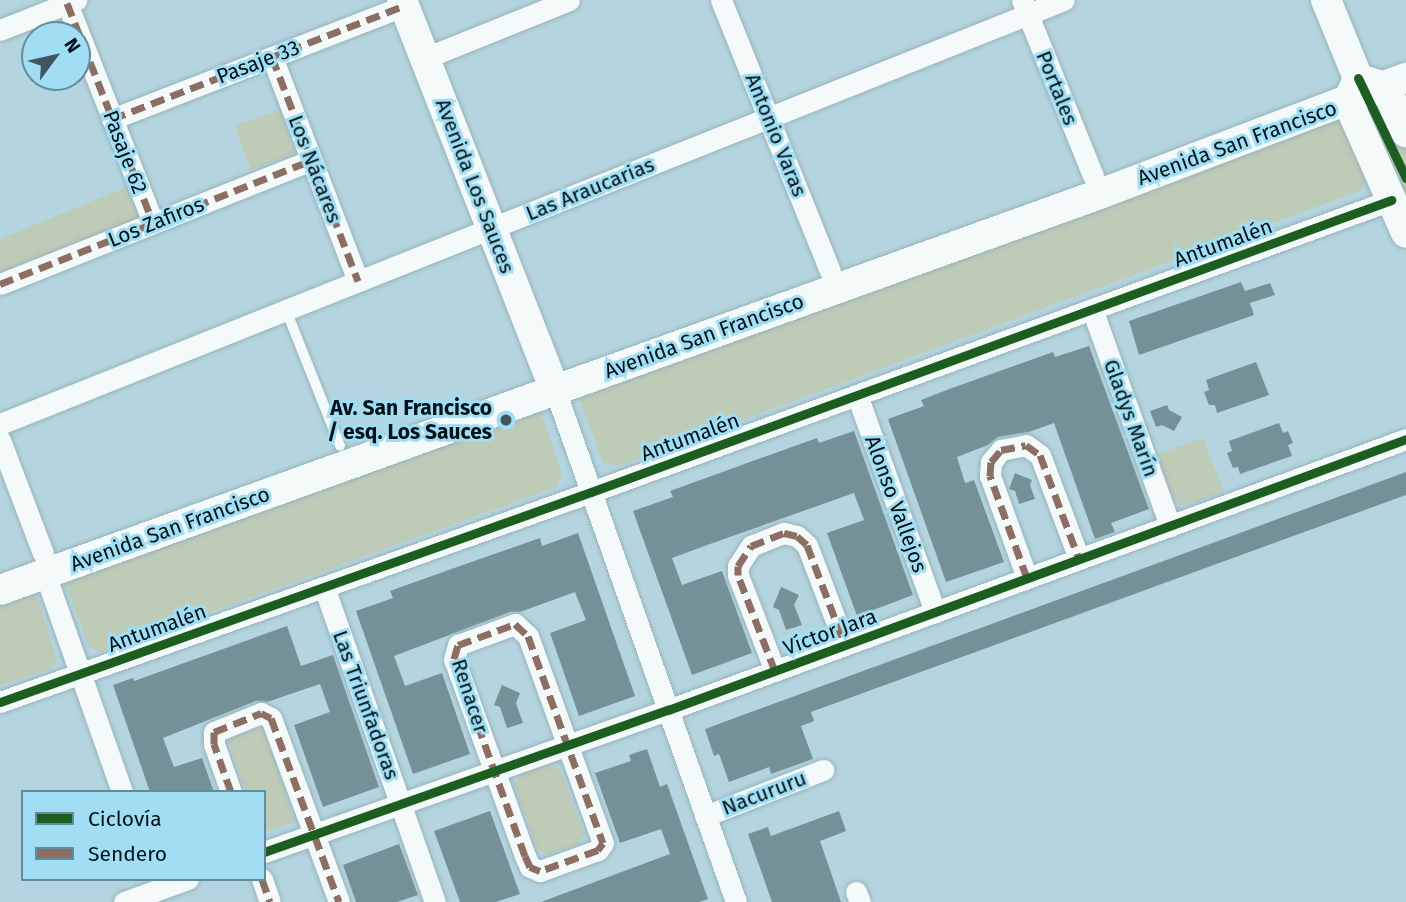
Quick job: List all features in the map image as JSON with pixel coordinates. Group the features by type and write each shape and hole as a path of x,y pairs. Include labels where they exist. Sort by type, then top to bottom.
{"main road":[{"path":"1326,0 1374,87 1406,132"},
{"name":"Avenida Los Sauces","path":"403,3 551,381"},
{"name":"Avenida San Francisco","path":"0,568 44,563 1374,87 1406,58"},
{"path":"1374,87 1391,200 1406,233"},
{"name":"Avenida San Francisco","path":"0,590 44,563 340,446 551,381 830,271 1093,176 1374,87"}],"street":[{"path":"425,58 569,0"},
{"name":"Antonio Varas","path":"721,0 830,271"},
{"name":"Las Araucarias","path":"0,424 769,118 1024,7 1064,0"},
{"path":"0,30 72,2"},
{"name":"Pasaje 62","path":"72,2 112,119 152,223"},
{"name":"Pasaje 33","path":"112,119 403,3"},
{"name":"Portales","path":"1024,7 1093,176"},
{"name":"Los Nácares","path":"272,57 358,281"},
{"name":"Los Zafiros","path":"0,284 311,160"},
{"name":"Antumalén","path":"0,702 591,492 1391,200"},
{"name":"Gladys Marín","path":"1092,309 1170,526"},
{"path":"551,381 736,902"},
{"name":"Alonso Vallejos","path":"857,395 935,612"},
{"name":"Víctor Jara","path":"266,851 668,710 1406,439"},
{"path":"0,440 121,790"},
{"path":"1027,578 990,476 991,462 1001,450 1026,445 1041,455 1079,559"},
{"path":"775,671 738,575 738,566 751,546 784,533 797,536 807,545 845,645"},
{"name":"Las Triunfadoras","path":"324,587 435,902"},
{"name":"Renacer","path":"496,771 454,659 458,645 515,624 528,636 569,744"},
{"path":"230,790 214,744 214,732 261,713 271,718 339,902"},
{"path":"496,771 530,867 540,871 598,850 603,843 569,744"},
{"name":"Nacururu","path":"705,816 823,770"},
{"path":"124,902 182,881"},
{"path":"263,881 270,902"}],"lane":[{"path":"286,310 340,446"}],"green space":[{"path":"1385,104 1406,150 1406,211 1369,116"},
{"path":"279,110 295,153 251,169 235,126"},
{"path":"1342,119 1367,180 1360,191 618,466 603,462 578,396 584,389"},
{"path":"127,187 141,221 0,276 0,239"},
{"path":"539,407 562,475 556,487 100,652 89,647 65,582"},
{"path":"1203,438 1224,492 1183,506 1174,499 1156,455"},
{"path":"35,591 57,659 53,668 0,685 0,604"},
{"path":"263,727 295,822 266,831 266,790 245,790 228,739"},
{"path":"548,765 560,769 584,834 579,844 548,854 538,850 514,785 520,775"}],"building":[{"path":"1241,282 1245,291 1270,283 1275,295 1250,303 1254,315 1139,355 1129,321"},
{"path":"1089,346 1149,509 1111,523 1115,532 1095,539 1054,423 1029,432 998,437 988,445 957,457 965,483 974,480 1004,562 946,582 888,419 924,406 921,400 952,388 1053,352 1055,357"},
{"path":"1256,362 1269,395 1217,413 1215,405 1209,405 1204,392 1209,390 1206,380"},
{"path":"1167,405 1169,410 1182,417 1174,431 1162,425 1156,427 1150,411"},
{"path":"1279,423 1283,433 1288,431 1293,443 1288,445 1292,456 1240,474 1238,467 1233,468 1227,453 1232,451 1229,441"},
{"path":"854,431 913,595 857,616 827,533 864,520 854,493 710,544 672,558 682,585 722,571 752,653 692,675 633,511 673,497 670,491 761,458 817,438 819,443"},
{"path":"1406,472 1406,495 811,712 814,721 801,726 813,759 771,774 769,767 729,782 719,754 714,756 705,729"},
{"path":"1015,473 1032,480 1030,485 1035,499 1019,504 1015,491 1009,489"},
{"path":"578,533 635,696 579,716 550,633 586,620 575,592 520,612 510,612 394,656 405,686 442,673 470,754 413,774 356,611 393,598 390,591 457,567 540,538 542,546"},
{"path":"781,587 799,595 794,605 802,625 786,630 779,610 773,607"},
{"path":"287,626 301,666 333,655 379,787 323,807 294,725 330,712 320,684 267,702 256,701 163,738 174,767 202,758 213,790 149,790 113,685 133,678 134,681"},
{"path":"502,685 520,693 516,703 523,723 507,728 500,707 494,705"},
{"path":"647,749 660,787 667,784 708,899 699,902 541,902 670,854 661,829 620,843 595,773 631,761 629,755"},
{"path":"490,811 520,894 496,902 460,902 434,831"},
{"path":"839,811 846,831 820,841 841,902 772,902 748,834 768,827 771,836"},
{"path":"399,844 418,895 397,902 356,902 343,865"}],"marked path":[{"path":"67,3 153,223"},
{"path":"112,119 404,6"},
{"path":"272,57 358,281"},
{"path":"0,284 311,160"},
{"path":"1027,578 990,476 991,462 1001,450 1026,445 1040,455 1079,559"},
{"path":"775,671 738,575 738,566 751,546 784,533 797,536 807,545 845,645"},
{"path":"515,624 528,636 603,843 598,850 540,871 530,867 525,856 454,659 458,645 515,624"},
{"path":"230,790 214,744 214,732 261,713 271,718 339,902"},
{"path":"263,881 270,902"}],"cycle path":[{"path":"1358,78 1406,178"},
{"path":"0,702 591,492 1391,200"},
{"path":"266,851 668,710 1406,439"}],"place":[{"name":"Av. San Francisco / esq. Los Sauces","path":"506,420"}]}
